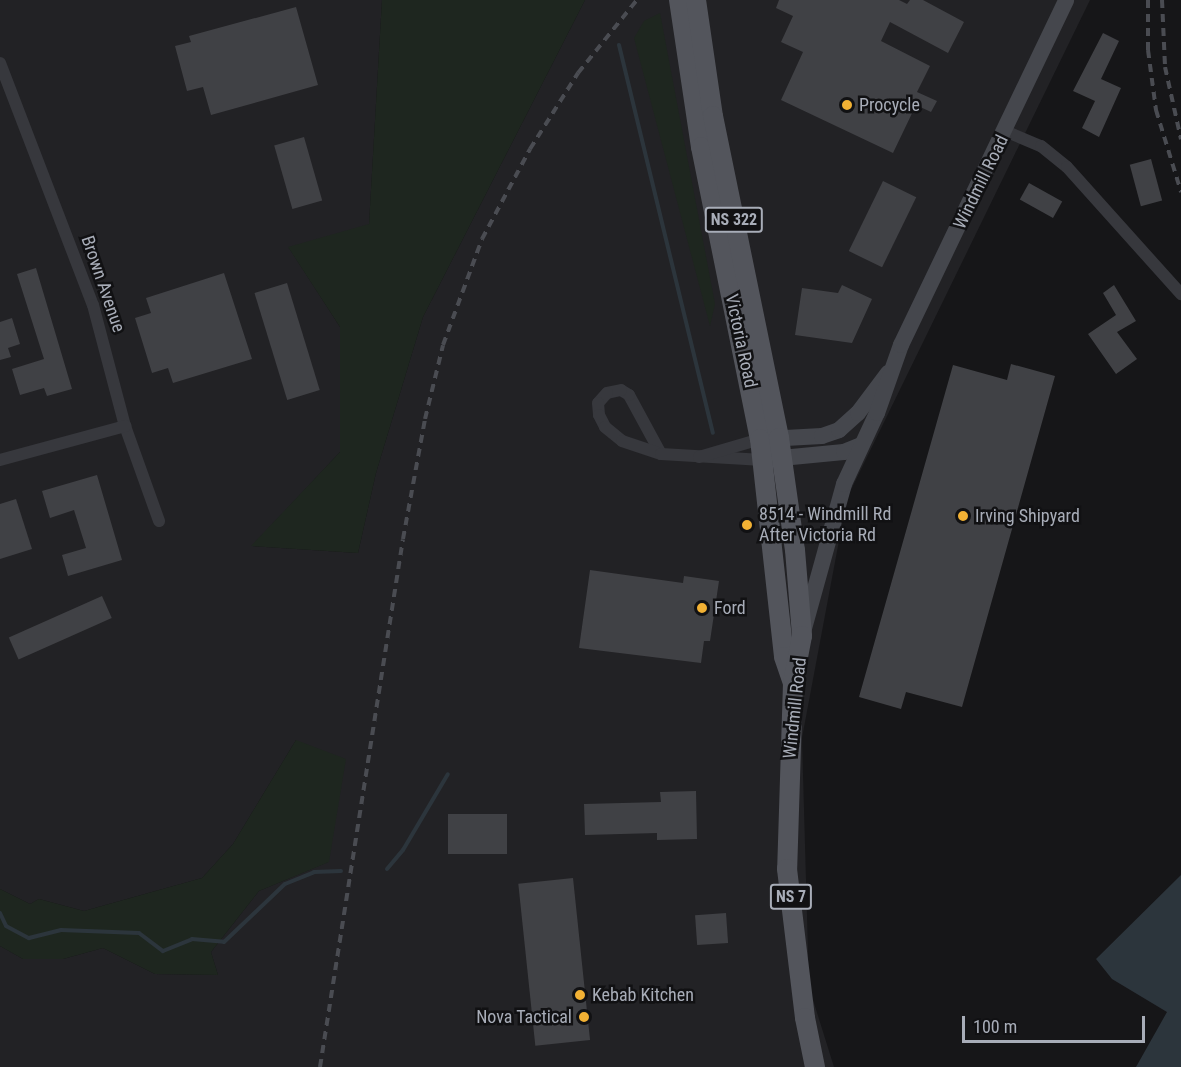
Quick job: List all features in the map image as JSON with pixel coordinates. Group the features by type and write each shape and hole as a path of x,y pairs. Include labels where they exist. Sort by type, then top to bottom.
{"main road":[{"name":"Victoria Road","path":"696,0 713,116 770,438 802,636"},
{"name":"Windmill Road","path":"815,1067 805,1018 788,869 793,683 802,636 833,517 861,445 896,363 1066,0"},
{"name":"Victoria Road","path":"679,7 701,147 770,438"},
{"name":"Windmill Road","path":"770,438 822,436 839,430 858,413 896,363"},
{"path":"773,459 844,452 861,445"},
{"name":"Victoria Road","path":"773,459 784,657 793,683"}],"street":[{"name":"Brown Avenue","path":"0,63 93,305 125,426 159,521"},
{"path":"1005,131 1041,146 1067,167 1181,294"},
{"path":"661,454 629,395 621,390 607,393 598,404 605,427 622,441 661,454 696,458 773,459"},
{"path":"0,460 125,426"},
{"path":"696,458 770,438"}],"shaded area":[{"path":"0,0 382,0 369,225 289,248 340,327 340,452 252,546 358,553 376,473 423,317 585,0 1090,0 847,498 802,738 809,987 834,1067 0,1067 0,946 23,959 63,959 103,948 155,974 218,975 211,952 259,891 328,862 296,740 233,844 202,878 84,911 39,899 30,904 0,889"},
{"path":"382,0 585,0 423,317 376,473 358,553 251,546 340,452 340,327 288,247 369,224"},
{"path":"660,13 715,304 710,326 634,38 644,21"},
{"path":"296,740 346,759 329,862 259,891 211,952 218,975 155,974 103,948 63,959 23,959 0,946 0,889 30,904 39,899 84,911 202,878 233,844"},
{"path":"1181,875 1181,1067 1136,1067 1167,1012 1112,979 1096,959"}],"building":[{"path":"779,0 899,0 907,4 910,0 923,0 964,22 948,53 890,22 881,41 930,66 917,92 937,101 931,112 916,105 893,153 781,100 803,52 781,42 793,16 776,8"},
{"path":"296,7 318,85 211,115 203,87 187,91 175,46 191,42 189,36"},
{"path":"1103,33 1119,41 1101,79 1121,88 1099,137 1082,128 1095,101 1073,91"},
{"path":"304,137 322,200 292,209 274,146"},
{"path":"1151,159 1162,201 1141,206 1130,165"},
{"path":"883,181 916,197 882,267 849,251"},
{"path":"1029,183 1062,201 1053,218 1020,200"},
{"path":"36,268 72,389 47,396 44,388 20,395 12,369 44,359 17,274"},
{"path":"224,273 252,359 173,383 168,368 152,373 135,318 151,313 146,298"},
{"path":"287,283 320,390 287,400 254,293"},
{"path":"842,285 872,299 852,343 795,335 802,288 838,293"},
{"path":"1114,285 1136,321 1117,332 1137,359 1116,374 1088,334 1116,315 1103,293"},
{"path":"12,318 20,344 8,348 11,357 0,360 0,322"},
{"name":"Irving Shipyard","path":"1011,364 1055,376 962,707 906,692 901,709 859,697 953,365 1007,380"},
{"path":"97,475 122,560 68,576 62,555 86,548 74,510 50,518 42,491"},
{"path":"16,499 32,549 0,559 0,504"},
{"path":"590,570 683,583 684,576 719,581 710,641 704,641 701,663 579,648"},
{"path":"102,596 112,618 19,659 9,637"},
{"path":"696,791 697,839 657,840 657,833 585,835 584,804 661,802 660,792"},
{"path":"448,814 507,814 507,854 448,854"},
{"path":"573,878 590,1040 535,1046 518,884"},
{"path":"726,913 728,943 697,945 695,915"}],"waterway":[{"path":"619,45 713,433"},
{"path":"387,869 403,850 448,774"},
{"path":"0,913 6,926 29,938 61,930 139,933 163,951 192,939 224,942 285,884 314,872 341,871"}],"railway":[{"path":"320,1067 403,539 425,419 443,345 482,239 530,149 578,73 637,0"},
{"path":"1148,0 1148,50 1156,110 1181,192"},
{"path":"1162,0 1165,67 1181,139"}],"place":[{"name":"Procycle","path":"847,105"},
{"name":"Irving Shipyard","path":"963,516"},
{"name":"8514 - Windmill Rd After Victoria Rd","path":"747,525"},
{"name":"Ford","path":"702,608"},
{"name":"Kebab Kitchen","path":"580,995"},
{"name":"Nova Tactical","path":"584,1017"}]}
